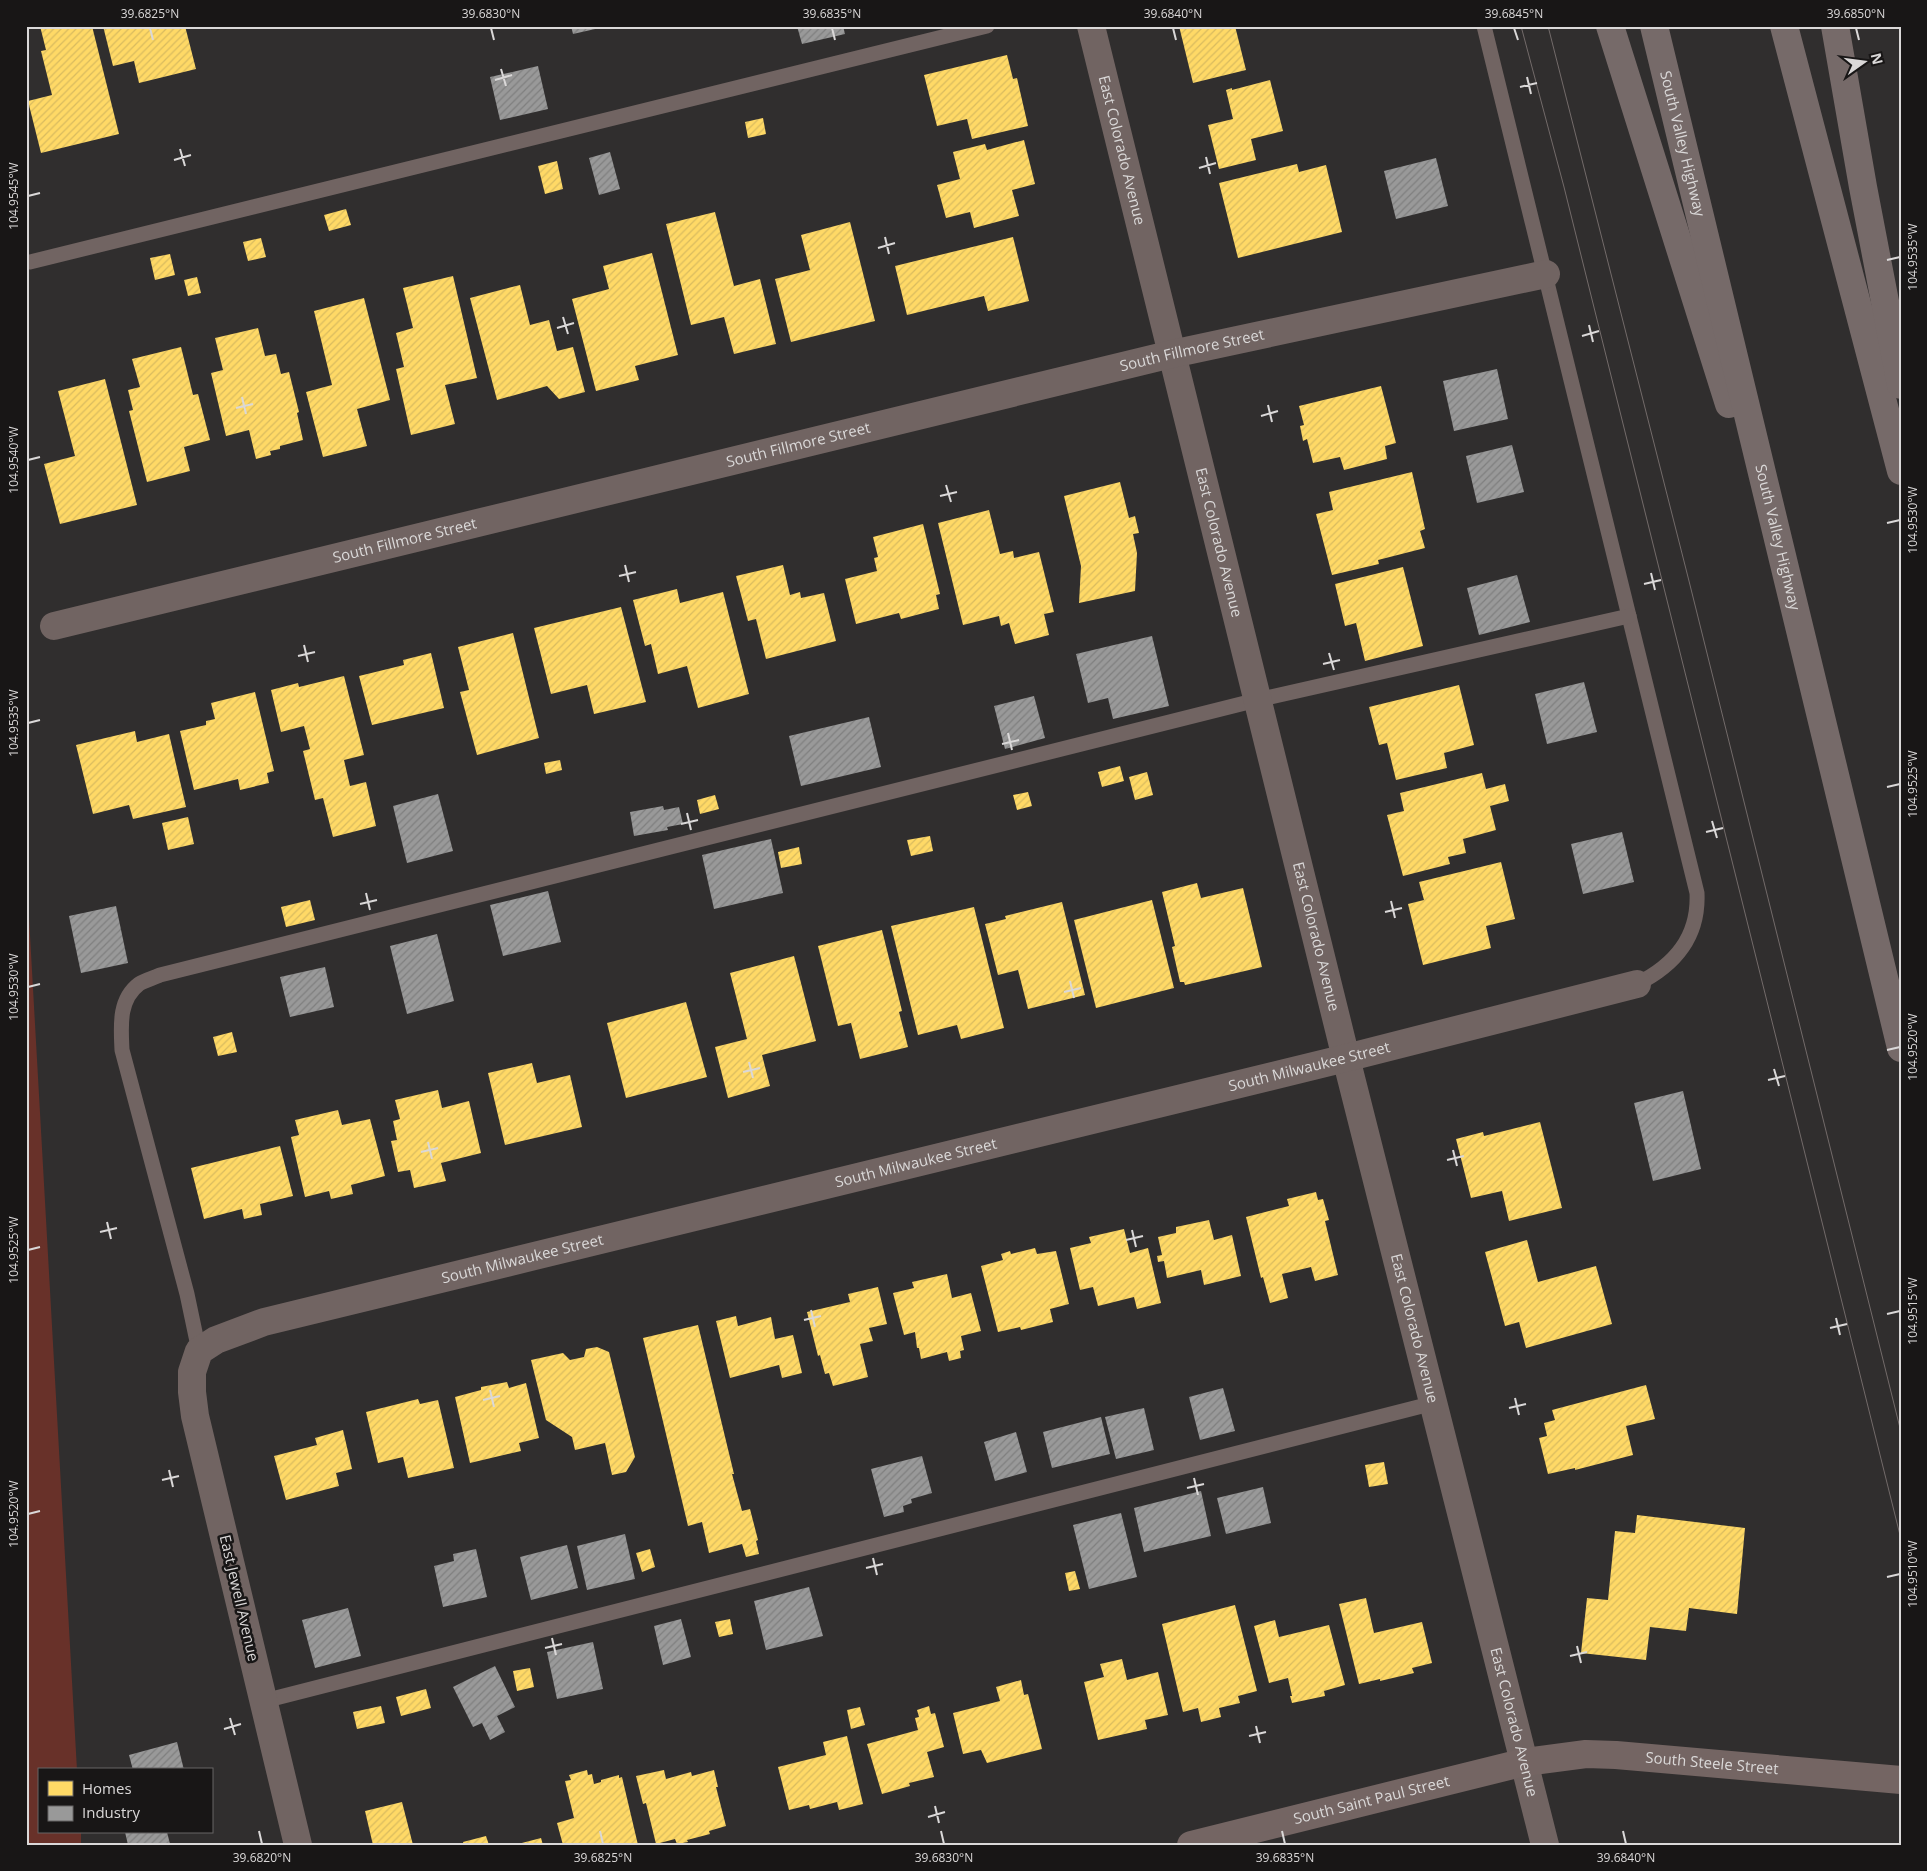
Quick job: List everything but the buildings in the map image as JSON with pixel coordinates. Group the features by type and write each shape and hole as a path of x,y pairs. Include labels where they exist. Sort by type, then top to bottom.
{"highway":[{"path":"1610,26 1804,644"},
{"name":"South Valley Highway","path":"1654,26 1901,1048"},
{"path":"1784,26 1901,471"},
{"path":"1835,26 1863,187 1901,385"}],"street":[{"name":"East Colorado Avenue","path":"1091,26 1346,1058 1545,1845"},
{"name":"South Fillmore Street","path":"54,626 1172,354 1546,274"},
{"name":"South Milwaukee Street","path":"199,1351 224,1336 264,1322 1346,1058 1637,984"},
{"name":"East Jewell Avenue","path":"199,1351 192,1372 195,1416 298,1845"},
{"name":"South Steele Street","path":"1525,1762 1586,1754 1616,1755 1893,1779"},
{"name":"South Saint Paul Street","path":"1191,1845 1525,1762"}],"lane":[{"path":"30,262 987,26"},
{"path":"1484,26 1695,883 1698,906 1696,922 1688,938 1666,968 1637,984"},
{"path":"199,1351 187,1294 122,1050 120,1022 126,999 139,984 160,975 1257,700 1629,616"},
{"path":"264,1701 1434,1403"}],"shaded area":[{"path":"26,864 77,1768 38,1768 38,1834 81,1834 81,1845 26,1845"}],"tram line":[{"path":"1521,26 1564,187 1901,1539"},
{"path":"1548,26 1689,581 1901,1432"}]}
